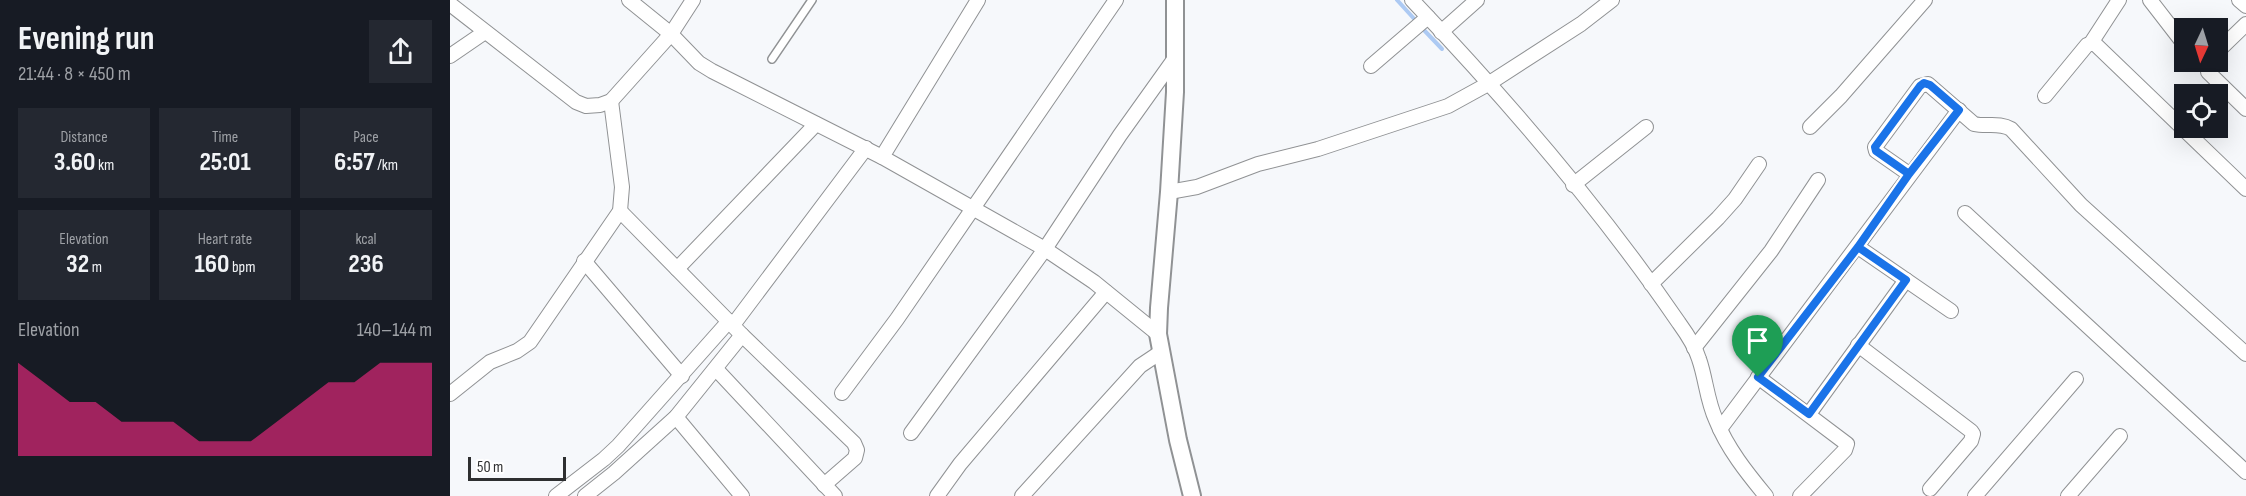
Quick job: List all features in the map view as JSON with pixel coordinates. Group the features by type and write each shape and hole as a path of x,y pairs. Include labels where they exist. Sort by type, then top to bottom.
{"street":[{"path":"628,0 671,34 683,49 712,71 866,148 1045,249 1106,292 1158,334"},
{"path":"450,4 576,102 586,106 611,101 671,34 693,0"},
{"path":"882,157 978,0"},
{"path":"842,393 897,319 1116,0"},
{"path":"1175,0 1175,58 1169,192 1158,308 1158,334 1178,440 1192,496"},
{"path":"1412,0 1422,22 1441,32 1613,232 1679,323 1699,358 1715,420 1742,464 1766,496"},
{"path":"1441,32 1477,0"},
{"path":"1169,192 1197,187 1250,166 1318,149 1448,106 1488,84 1581,24 1612,0"},
{"path":"2045,96 2091,43 2119,0"},
{"path":"2150,0 2174,31"},
{"path":"2239,0 2246,6"},
{"path":"1810,128 1841,96 1919,2"},
{"path":"1371,66 1422,22"},
{"path":"2228,41 2246,24"},
{"path":"450,56 485,32"},
{"path":"2091,43 2097,45 2246,189"},
{"path":"911,433 1045,249 1120,135 1175,58"},
{"path":"2208,72 2246,108"},
{"path":"1909,174 1876,151 1875,147 1922,84 1928,84 1974,124 1998,125 2011,129 2080,205 2246,354"},
{"path":"450,394 490,362 517,351 530,342 620,211 622,188 611,101"},
{"path":"1720,429 1959,110"},
{"path":"677,269 816,124"},
{"path":"1574,185 1646,127"},
{"path":"556,496 618,446 682,376 735,327 866,148"},
{"path":"1651,284 1718,218 1735,199 1759,164"},
{"path":"1694,348 1771,251 1818,180"},
{"path":"620,211 856,447 855,458 824,485"},
{"path":"1965,213 2246,472"},
{"path":"1858,247 1951,311"},
{"path":"584,261 682,376"},
{"path":"1809,414 1906,280"},
{"path":"937,496 960,464 1106,292"},
{"path":"585,496 622,467 676,417 716,369 735,327"},
{"path":"1858,345 1971,431 1971,441 1930,489"},
{"path":"1022,496 1140,366 1161,352"},
{"path":"716,369 835,496"},
{"path":"1758,377 1847,444 1845,450 1800,496"},
{"path":"1975,496 2076,379"},
{"path":"676,417 742,496"},
{"path":"2068,496 2120,436"}],"lane":[{"path":"772,59 812,0"}],"waterway":[{"path":"1397,0 1417,22"},
{"path":"1422,28 1442,49"}],"route":[{"path":"1758,377 1809,414 1906,280 1858,247 1909,174 1959,110 1930,85 1924,83 1920,86 1876,142 1876,151 1909,174 1858,247 1758,377"}]}
